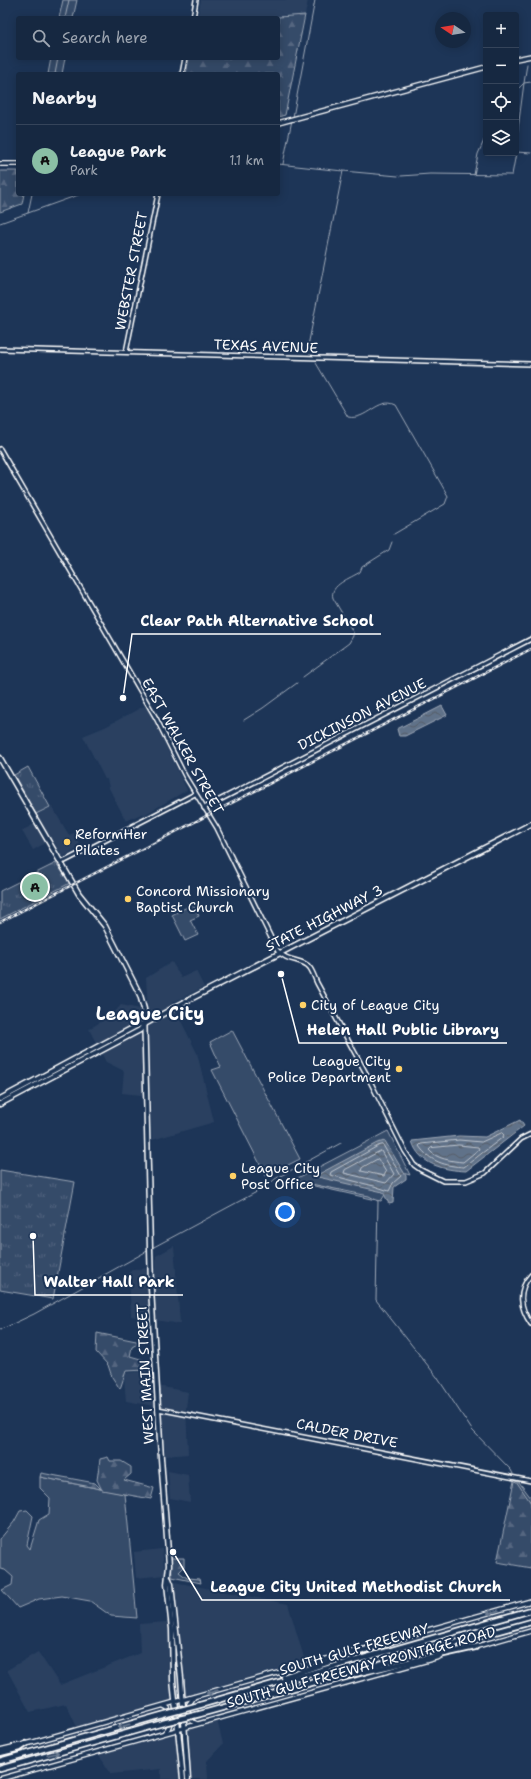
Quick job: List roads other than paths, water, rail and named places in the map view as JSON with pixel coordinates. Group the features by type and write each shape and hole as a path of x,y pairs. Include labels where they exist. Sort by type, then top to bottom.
{"highway":[{"name":"SOUTH GULF FREEWAY","path":"0,1761 531,1610"},
{"name":"SOUTH GULF FREEWAY","path":"0,1769 531,1622"},
{"path":"232,1695 249,1688 326,1664 404,1637"},
{"path":"337,1675 343,1676 475,1647"},
{"path":"0,1754 20,1748 26,1744"}],"main road":[{"path":"519,58 531,56"},
{"path":"280,122 483,68"},
{"path":"0,164 16,164"},
{"name":"WEST MAIN STREET","path":"0,758 86,904 105,926 140,994 144,1009 150,1246 158,1409 169,1578 171,1584 181,1678 188,1779"},
{"name":"STATE HIGHWAY 3","path":"0,1104 140,1030 145,1024 176,1006 531,824"},
{"name":"STATE HIGHWAY 3","path":"0,1099 140,1024 145,1024"},
{"name":"WEST MAIN STREET","path":"169,1578 167,1584 171,1621 175,1702 183,1779"},
{"name":"SOUTH GULF FREEWAY FRONTAGE ROAD","path":"0,1750 163,1706 531,1602"},
{"name":"SOUTH GULF FREEWAY FRONTAGE ROAD","path":"0,1779 178,1731 197,1724 531,1632"},
{"path":"195,1696 188,1707 189,1718 192,1722 197,1724"},
{"path":"162,1735 170,1725 170,1712 168,1708 163,1706"}],"street":[{"path":"193,16 196,0"},
{"path":"182,72 185,60"},
{"name":"WEBSTER STREET","path":"126,352 158,196"},
{"name":"TEXAS AVENUE","path":"0,350 126,352 531,364"},
{"name":"EAST WALKER STREET","path":"0,449 156,718 195,794 216,828 280,954"},
{"path":"530,640 531,635"},
{"name":"DICKINSON AVENUE","path":"204,808 530,640"},
{"path":"60,861 64,861 195,794"},
{"path":"280,954 289,960 299,961 310,968 368,1077 405,1151 414,1165 443,1181 466,1181 485,1173 521,1139 531,1134"},
{"path":"531,1275 524,1285 521,1302 523,1312 531,1324"},
{"name":"CALDER DRIVE","path":"158,1409 208,1417 531,1481"}],"water":[{"path":"442,706 447,715 405,736 399,736 397,729"},
{"path":"520,1120 524,1126 466,1171 433,1165 420,1156 412,1141 459,1136 485,1137"},
{"path":"385,1141 406,1176 406,1179 394,1187 393,1203 389,1204 383,1192 318,1177 319,1174 377,1143"}],"waterway":[{"path":"65,16 69,0"},
{"path":"293,117 315,0"},
{"path":"55,72 58,60"},
{"path":"519,88 524,83 527,64"},
{"path":"519,121 524,83 531,82"},
{"path":"283,164 292,120"},
{"path":"474,175 478,154 483,143"},
{"path":"519,152 531,153"},
{"path":"401,176 430,174 512,175 515,156"},
{"path":"280,164 398,176"},
{"path":"310,351 308,346 343,171"},
{"path":"28,213 32,196"},
{"path":"0,223 75,196"},
{"path":"316,363 348,417 361,416 384,404 390,403 396,405 448,496 445,504 394,534"},
{"path":"303,677 349,643 353,636 353,632 333,598 334,589 342,582 360,572 362,567 389,550 392,542"},
{"path":"244,720 297,683"},
{"path":"152,1248 266,1187 275,1179 341,1143"},
{"path":"287,1179 369,1196 378,1201 376,1300 437,1377 472,1430 511,1470 513,1474"},
{"path":"0,1330 34,1314 149,1250"},
{"path":"516,1481 531,1503"}],"railway":[{"path":"0,922 531,649"}],"place":[{"name":"Clear Path Alternative School","path":"123,698"},
{"name":"ReformHer Pilates","path":"67,842"},
{"name":"League Park","path":"35,887"},
{"name":"Concord Missionary Baptist Church","path":"128,899"},
{"name":"Helen Hall Public Library","path":"281,974"},
{"name":"City of League City","path":"303,1005"},
{"name":"League City Police Department","path":"399,1069"},
{"name":"League City Post Office","path":"233,1176"},
{"name":"Walter Hall Park","path":"33,1236"},
{"name":"League City United Methodist Church","path":"173,1552"}],"district":[{"name":"League City","path":"150,1014"}]}
